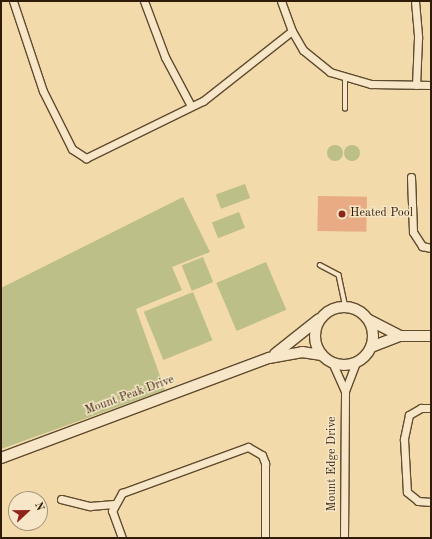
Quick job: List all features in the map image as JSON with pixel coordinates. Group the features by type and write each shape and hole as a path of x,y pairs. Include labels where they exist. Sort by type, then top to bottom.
{"street":[{"path":"13,1 43,91 72,149 80,157 99,154 191,106 222,88 292,31"},
{"path":"144,1 165,57 191,106"},
{"path":"281,1 292,31 320,66 345,79 371,84 431,85"},
{"path":"415,1 418,38 416,85"},
{"path":"412,177 413,232 418,242 431,248"},
{"path":"346,307 359,310 369,320 400,336"},
{"name":"Mount Peak Drive","path":"269,358 332,309 346,307"},
{"path":"322,317 315,336 322,355"},
{"path":"369,320 373,334 371,348"},
{"path":"332,362 356,362 371,348 400,336 431,336"},
{"name":"Mount Peak Drive","path":"1,458 269,358 302,352 322,355 332,362"},
{"name":"Mount Edge Drive","path":"332,362 344,390"},
{"name":"Mount Edge Drive","path":"344,538 344,390 356,362"},
{"path":"431,408 422,408 408,415 404,439 407,492 418,501 431,502"},
{"path":"60,498 90,506 114,504 122,494 248,447 262,455 265,463 265,538"},
{"path":"114,504 122,538"}],"lane":[{"path":"345,79 345,109"},
{"path":"320,265 339,275 346,307"}],"green space":[{"path":"335,145 341,147 343,153 341,159 335,161 329,159 327,153 329,147"},
{"path":"352,145 359,150 360,153 355,160 352,161 345,156 344,153 349,146"},
{"path":"245,184 250,198 221,209 216,195"},
{"path":"183,197 210,252 172,267 182,290 136,309 165,390 1,449 1,288"},
{"path":"239,212 245,228 218,238 212,222"},
{"path":"203,257 213,282 192,291 182,266"},
{"path":"266,262 286,310 237,331 216,283"},
{"path":"193,292 212,340 163,360 144,312"}],"building":[{"name":"Heated Pool","path":"318,196 367,197 366,232 317,231"}],"place":[{"name":"Heated Pool","path":"342,214"}]}
